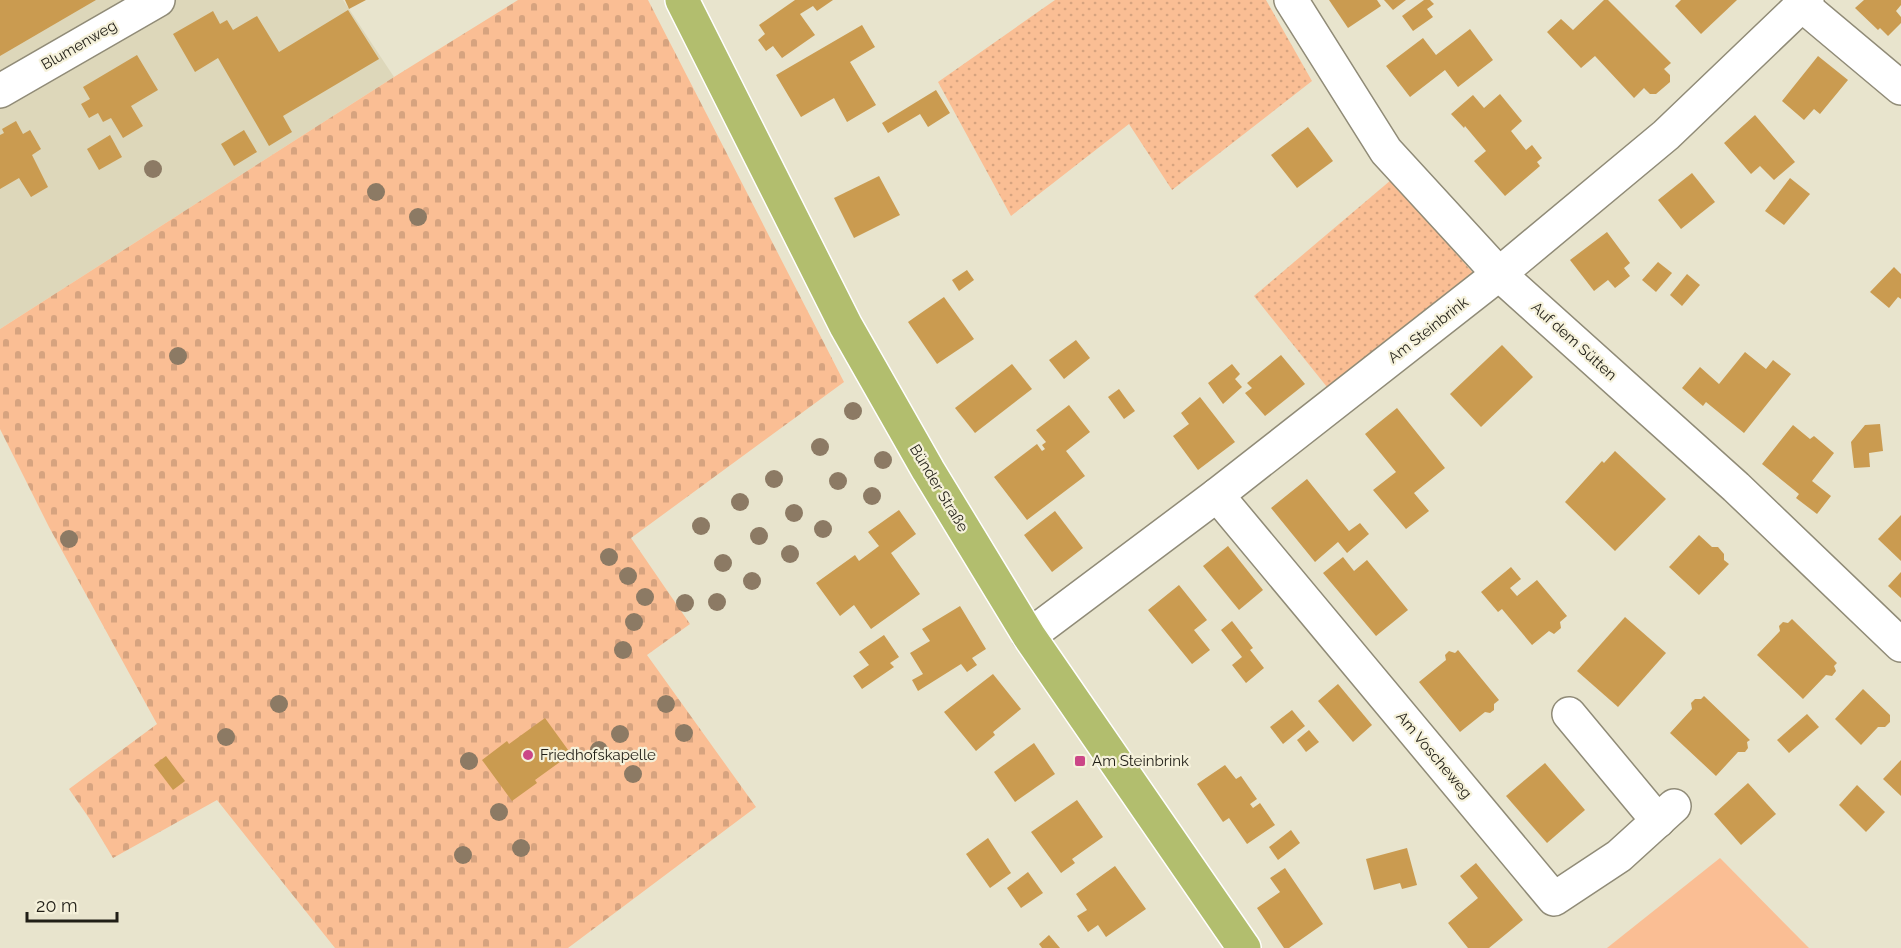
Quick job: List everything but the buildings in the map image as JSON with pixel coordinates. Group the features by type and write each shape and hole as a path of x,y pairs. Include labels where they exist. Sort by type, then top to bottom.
{"main road":[{"name":"Bünder Straße","path":"682,0 846,326 927,470 1029,636 1244,948"}],"street":[{"name":"Blumenweg","path":"0,91 158,0"},
{"name":"Auf dem Sütten","path":"1291,0 1386,151 1499,274 1736,487 1901,645"},
{"name":"Am Steinbrink","path":"1029,636 1217,495 1499,274 1665,135 1804,2"},
{"path":"1804,2 1901,88"},
{"name":"Am Voscheweg","path":"1217,495 1554,899 1620,856 1666,814 1569,714"}],"shaded area":[{"path":"0,0 343,0 394,77 0,329"}],"green space":[{"path":"518,0 648,0 844,382 631,538 690,624 647,655 756,807 568,948 335,948 217,800 113,858 69,789 157,724 49,527 0,429 0,329"},
{"path":"1055,0 1266,0 1312,81 1172,190 1129,124 1011,216 938,82"},
{"path":"1391,180 1474,274 1331,392 1254,296"},
{"path":"1720,858 1809,948 1607,948"}],"place":[{"name":"Friedhofskapelle","path":"528,755"},
{"name":"Am Steinbrink","path":"1080,761"}]}
